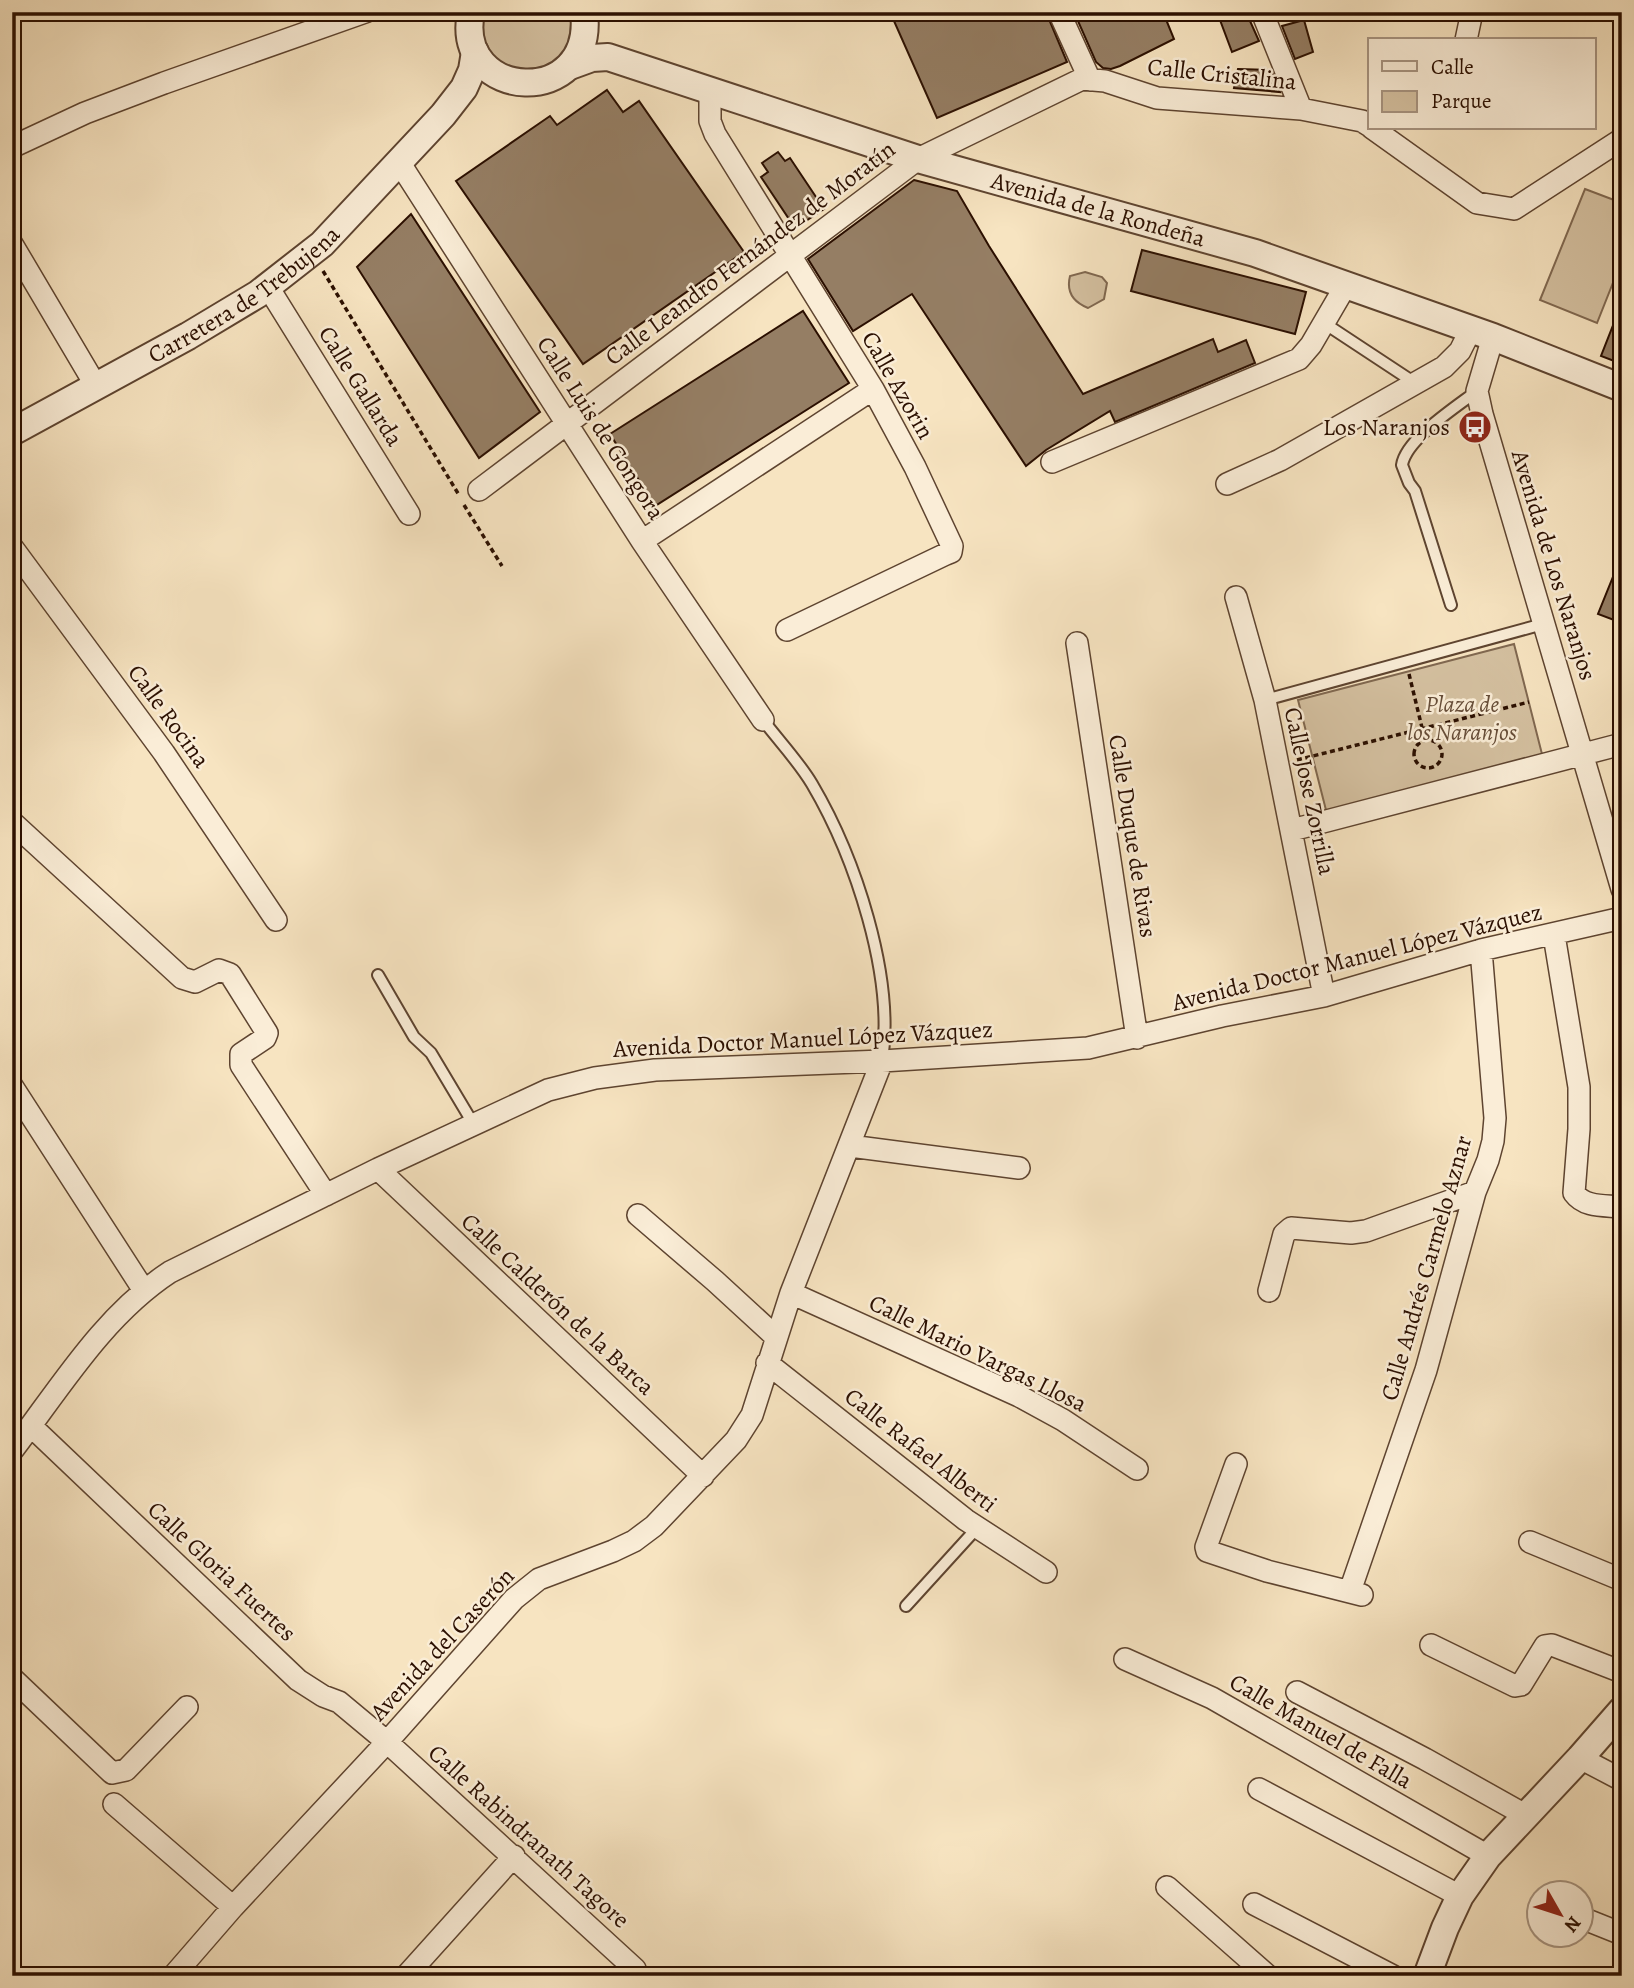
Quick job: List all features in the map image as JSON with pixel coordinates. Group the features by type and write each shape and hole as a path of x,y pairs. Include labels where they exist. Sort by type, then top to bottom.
{"street":[{"path":"12,147 85,113 365,12"},
{"path":"448,12 472,32 493,73 505,80"},
{"path":"1059,12 1090,80"},
{"path":"1262,12 1300,108"},
{"path":"1466,38 1472,12"},
{"path":"570,66 581,50 586,32 585,13"},
{"name":"Carretera de Trebujena","path":"12,432 188,336 268,287 322,244 443,115 464,88 472,70 472,32"},
{"name":"Avenida de la Rondeña","path":"505,80 522,84 540,83 570,66 592,58 608,57 918,159 1255,253 1482,333 1622,387"},
{"path":"918,159 1082,79 1090,80"},
{"name":"Carretera de Trebujena","path":"443,115 455,110 492,83 505,80"},
{"name":"Calle Cristalina","path":"1090,80 1105,81 1157,98 1300,108 1368,121"},
{"name":"Calle Azorin","path":"710,90 710,121 715,134 873,389 915,467 952,546 951,552 787,630"},
{"name":"Calle Cristalina","path":"1380,130 1477,203 1514,208 1622,139"},
{"name":"Calle Leandro Fernández de Moratín","path":"479,490 918,159"},
{"name":"Calle Luis de Gongora","path":"399,162 642,541 763,720"},
{"path":"12,244 96,386"},
{"path":"1052,462 1299,359 1346,285"},
{"name":"Calle Gallarda","path":"268,287 409,513"},
{"path":"1227,484 1280,460 1415,383 1452,361 1482,333"},
{"path":"1477,391 1482,333"},
{"path":"642,541 873,389"},
{"name":"Avenida de Los Naranjos","path":"1477,391 1622,889"},
{"name":"Calle Rocina","path":"12,547 164,753 276,919"},
{"name":"Calle Jose Zorrilla","path":"1236,597 1265,700 1324,996"},
{"name":"Calle Duque de Rivas","path":"1077,643 1137,1038"},
{"path":"1292,830 1622,744"},
{"path":"12,822 182,978 195,982 219,970 230,974 267,1033 265,1038 241,1054 241,1065 326,1195"},
{"name":"Avenida Doctor Manuel López Vázquez","path":"12,1451 91,1345 144,1289 170,1272 378,1169 548,1090 594,1078 655,1070 882,1061 1088,1048 1222,1016 1324,996 1481,950 1622,918"},
{"path":"1554,935 1579,1087 1574,1193 1580,1201 1591,1205 1622,1207"},
{"name":"Calle Andrés Carmelo Aznar","path":"1237,1464 1206,1547 1207,1551 1267,1571 1357,1593 1426,1370 1475,1192 1490,1151 1495,1118 1481,950"},
{"name":"Avenida del Caserón","path":"174,1975 233,1907 387,1742 513,1599 539,1579 634,1541 654,1526 736,1440 752,1415 791,1293 882,1061"},
{"path":"12,1086 144,1289"},
{"path":"850,1146 1019,1168"},
{"name":"Calle Calderón de la Barca","path":"378,1169 703,1476"},
{"path":"1269,1291 1284,1234 1291,1228 1351,1233 1366,1231 1475,1192"},
{"path":"638,1215 715,1280 776,1337"},
{"name":"Calle Mario Vargas Llosa","path":"791,1293 1019,1396 1063,1420 1137,1469"},
{"name":"Calle Rafael Alberti","path":"767,1363 977,1528 1045,1572"},
{"name":"Calle Gloria Fuertes","path":"31,1426 298,1679 323,1696 339,1702 387,1742"},
{"path":"1530,1542 1622,1580"},
{"path":"1431,1645 1516,1686 1521,1685 1545,1646 1552,1645 1622,1672"},
{"name":"Calle Manuel de Falla","path":"1125,1659 1212,1698 1488,1856"},
{"path":"12,1678 112,1773 126,1770 187,1707"},
{"path":"1297,1692 1527,1816"},
{"path":"1427,1976 1460,1896 1488,1856 1622,1710"},
{"name":"Calle Rabindranath Tagore","path":"387,1742 514,1856 635,1972"},
{"path":"1580,1758 1622,1780"},
{"path":"1259,1789 1460,1896"},
{"path":"114,1804 233,1907"},
{"path":"406,1976 514,1856"},
{"path":"1167,1886 1268,1976"},
{"path":"1254,1904 1393,1976"},
{"path":"1596,1924 1622,1934"}],"lane":[{"path":"1324,323 1415,383"},
{"path":"1451,605 1415,491 1402,465 1408,449 1477,391"},
{"path":"1265,700 1543,624"},
{"path":"763,720 810,782 838,831 856,879 880,976 885,1038 882,1061"},
{"path":"379,975 414,1037 431,1053 474,1125"},
{"path":"906,1606 977,1528"}],"path":[{"path":"311,253 502,566"},
{"path":"1406,662 1425,740"},
{"path":"1278,765 1529,702"},
{"path":"1425,740 1432,740 1441,747 1441,760 1431,768 1425,768 1415,760 1416,747 1425,740"}],"green space":[{"path":"480,12 572,12 575,36 558,64 528,76 485,54"},
{"path":"1585,189 1622,203 1622,260 1597,323 1540,300"},
{"path":"1085,272 1102,277 1107,283 1104,299 1088,308 1078,303 1069,287 1070,276"},
{"name":"Plaza de los Naranjos","path":"1514,644 1543,758 1327,814 1298,700"}],"building":[{"path":"890,12 1046,12 1067,62 937,118"},
{"path":"1074,12 1163,12 1174,39 1120,66 1103,68 1096,62"},
{"path":"1217,12 1246,12 1259,41 1232,52"},
{"path":"1304,20 1313,52 1295,59 1282,26"},
{"path":"1238,69 1271,70 1280,92 1234,88"},
{"path":"607,90 623,112 639,101 744,252 583,364 456,181 550,116 557,125"},
{"path":"778,152 785,161 790,158 824,209 795,228 761,177 768,172 762,163"},
{"path":"914,180 957,191 1083,394 1213,339 1218,352 1246,340 1255,363 1115,422 1110,411 1046,450 1026,466 912,294 853,331 808,259"},
{"path":"411,214 540,412 479,458 357,267"},
{"path":"1142,250 1306,292 1295,334 1131,291"},
{"path":"1622,305 1622,364 1601,356"},
{"path":"803,311 849,383 655,506 610,434"},
{"path":"1622,557 1622,623 1598,614"}],"place":[{"name":"Los Naranjos","path":"1475,427"}]}
